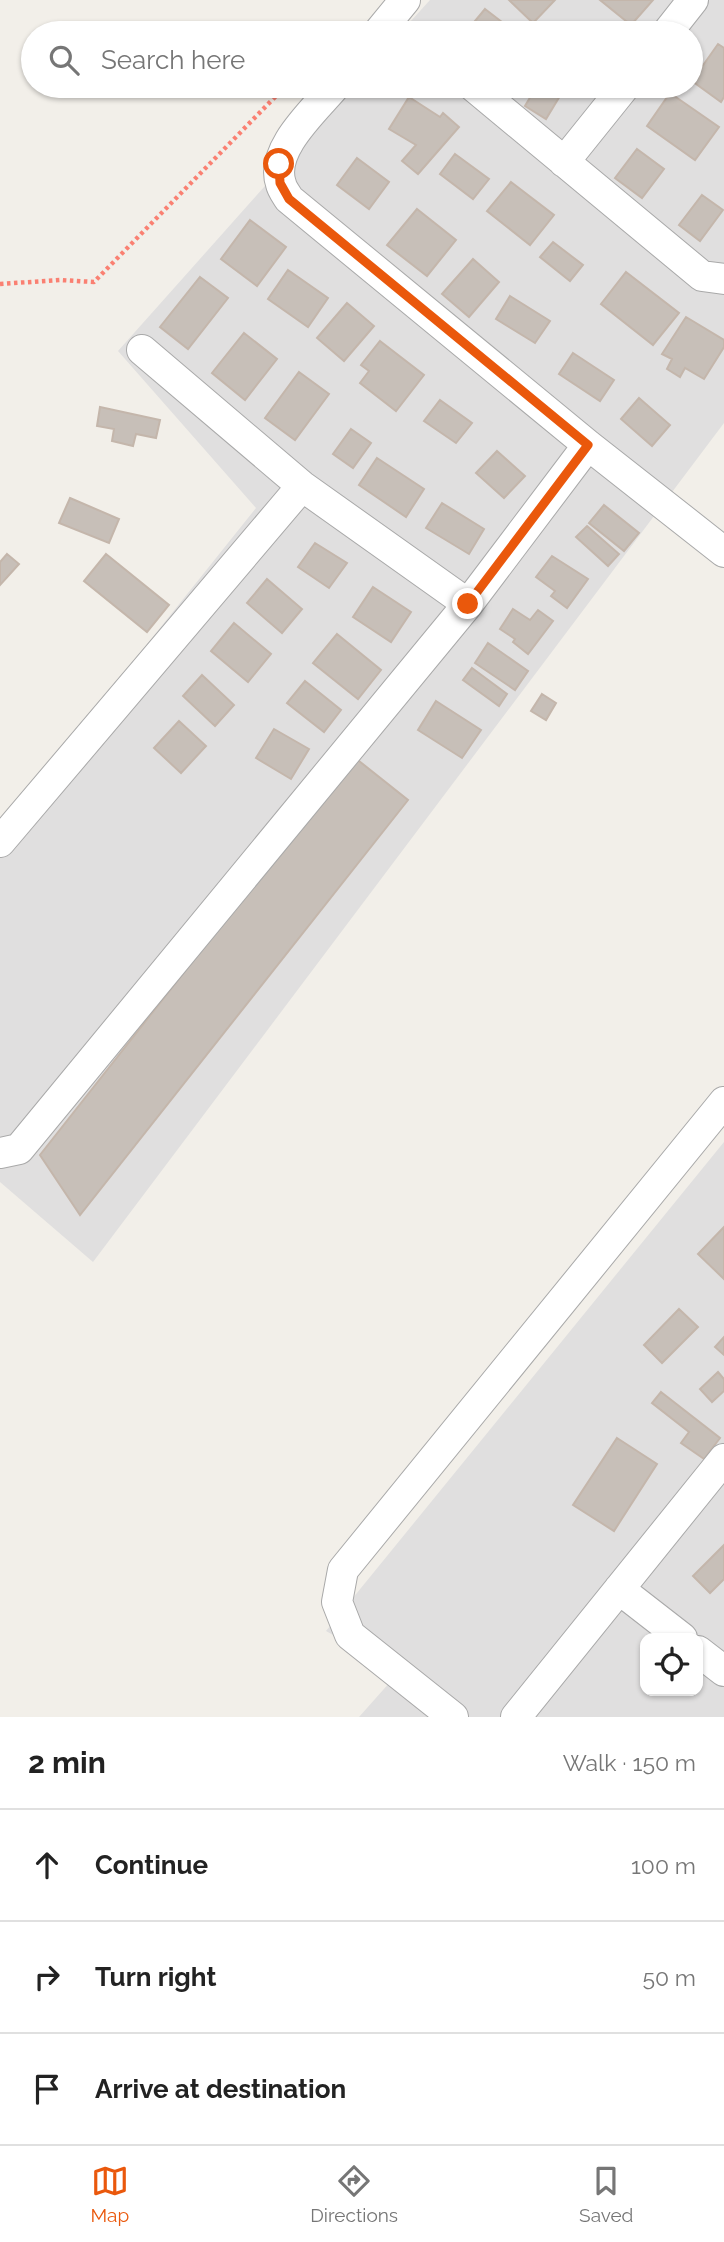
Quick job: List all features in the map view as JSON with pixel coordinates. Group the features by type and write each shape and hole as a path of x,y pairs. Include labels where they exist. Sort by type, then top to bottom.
{"street":[{"path":"676,21 693,0"},
{"path":"325,98 286,144 279,164 280,183 289,199 588,445 724,552"},
{"path":"487,98 702,276 724,279"},
{"path":"564,162 615,98"},
{"path":"142,350 302,486 468,604"},
{"path":"0,1153 19,1149 468,604 588,445"},
{"path":"0,842 302,486"},
{"path":"453,1717 350,1634 337,1602 343,1570 724,1102"},
{"path":"516,1717 724,1459"},
{"path":"619,1589 676,1633"},
{"path":"703,1655 724,1671"}],"path":[{"path":"0,284 60,279 94,282 274,98"}],"shaded area":[{"path":"430,0 724,0 724,423 93,1262 0,1182 0,828 256,508 118,351 343,98 703,98 703,21 411,21"},
{"path":"724,1142 724,1717 359,1717 399,1672 326,1631"}],"building":[{"path":"509,0 555,0 535,21 531,21"},
{"path":"600,0 653,0 635,21 626,21"},
{"path":"485,9 500,21 475,21"},
{"path":"718,44 724,48 724,97 721,102 703,89 703,65"},
{"path":"408,98 440,117 443,113 459,127 418,174 402,161 416,145 389,129"},
{"path":"530,98 559,98 546,119 525,106"},
{"path":"667,98 677,98 719,127 695,160 647,126"},
{"path":"637,149 664,169 642,198 615,178"},
{"path":"455,154 489,179 473,199 440,174"},
{"path":"357,158 389,182 369,209 337,185"},
{"path":"511,182 554,215 530,245 487,211"},
{"path":"702,195 723,210 700,241 679,225"},
{"path":"417,209 456,240 427,276 387,245"},
{"path":"250,220 286,247 257,286 221,259"},
{"path":"553,242 583,265 570,281 540,257"},
{"path":"473,259 499,282 469,317 442,294"},
{"path":"288,270 328,298 308,327 268,299"},
{"path":"626,272 679,313 653,345 601,304"},
{"path":"200,277 228,298 188,349 160,327"},
{"path":"510,296 550,321 535,343 496,319"},
{"path":"347,303 374,326 344,361 317,338"},
{"path":"686,317 724,340 724,347 704,379 685,368 680,377 667,369 672,359 662,354"},
{"path":"244,333 277,359 245,400 212,373"},
{"path":"380,341 424,375 396,411 360,383 369,371 361,365"},
{"path":"573,353 614,380 600,401 559,374"},
{"path":"299,372 329,394 295,440 265,418"},
{"path":"639,398 670,425 652,446 621,419"},
{"path":"440,400 472,423 456,443 424,421"},
{"path":"100,407 160,420 156,438 136,434 133,446 112,441 114,429 97,426"},
{"path":"351,429 371,443 353,468 333,454"},
{"path":"497,451 525,476 504,498 476,473"},
{"path":"377,458 424,489 406,517 359,485"},
{"path":"70,498 119,519 109,543 59,523"},
{"path":"442,503 484,529 469,554 426,528"},
{"path":"604,505 639,533 624,551 589,523"},
{"path":"587,526 619,554 608,566 576,537"},
{"path":"315,543 347,563 329,588 298,567"},
{"path":"7,554 19,564 0,585 0,562"},
{"path":"106,554 169,605 147,632 84,581"},
{"path":"552,556 588,579 567,608 551,596 555,591 536,577"},
{"path":"267,579 302,609 282,633 247,603"},
{"path":"373,587 411,612 391,642 353,617"},
{"path":"513,609 530,620 538,610 553,621 528,654 513,642 515,639 500,629"},
{"path":"234,623 271,654 248,682 211,651"},
{"path":"337,634 381,670 358,699 313,663"},
{"path":"488,643 528,671 515,690 475,663"},
{"path":"472,668 507,694 499,706 463,680"},
{"path":"202,675 234,705 215,726 183,696"},
{"path":"305,681 341,710 324,732 287,703"},
{"path":"542,694 556,703 546,720 531,711"},
{"path":"436,701 481,730 462,758 418,730"},
{"path":"179,721 206,746 181,773 154,748"},
{"path":"274,729 309,749 291,779 256,758"},
{"path":"354,757 408,800 80,1215 40,1155"},
{"path":"724,1227 724,1279 698,1254"},
{"path":"679,1309 698,1327 662,1363 644,1345"},
{"path":"724,1337 724,1355 715,1347"},
{"path":"718,1372 724,1379 724,1391 712,1402 700,1389"},
{"path":"661,1392 720,1438 704,1459 681,1443 689,1432 652,1403"},
{"path":"617,1438 657,1464 614,1531 573,1505"},
{"path":"724,1545 724,1579 710,1593 693,1576"}],"route":[{"path":"279,164 280,183 289,199 588,445 468,604"}]}
